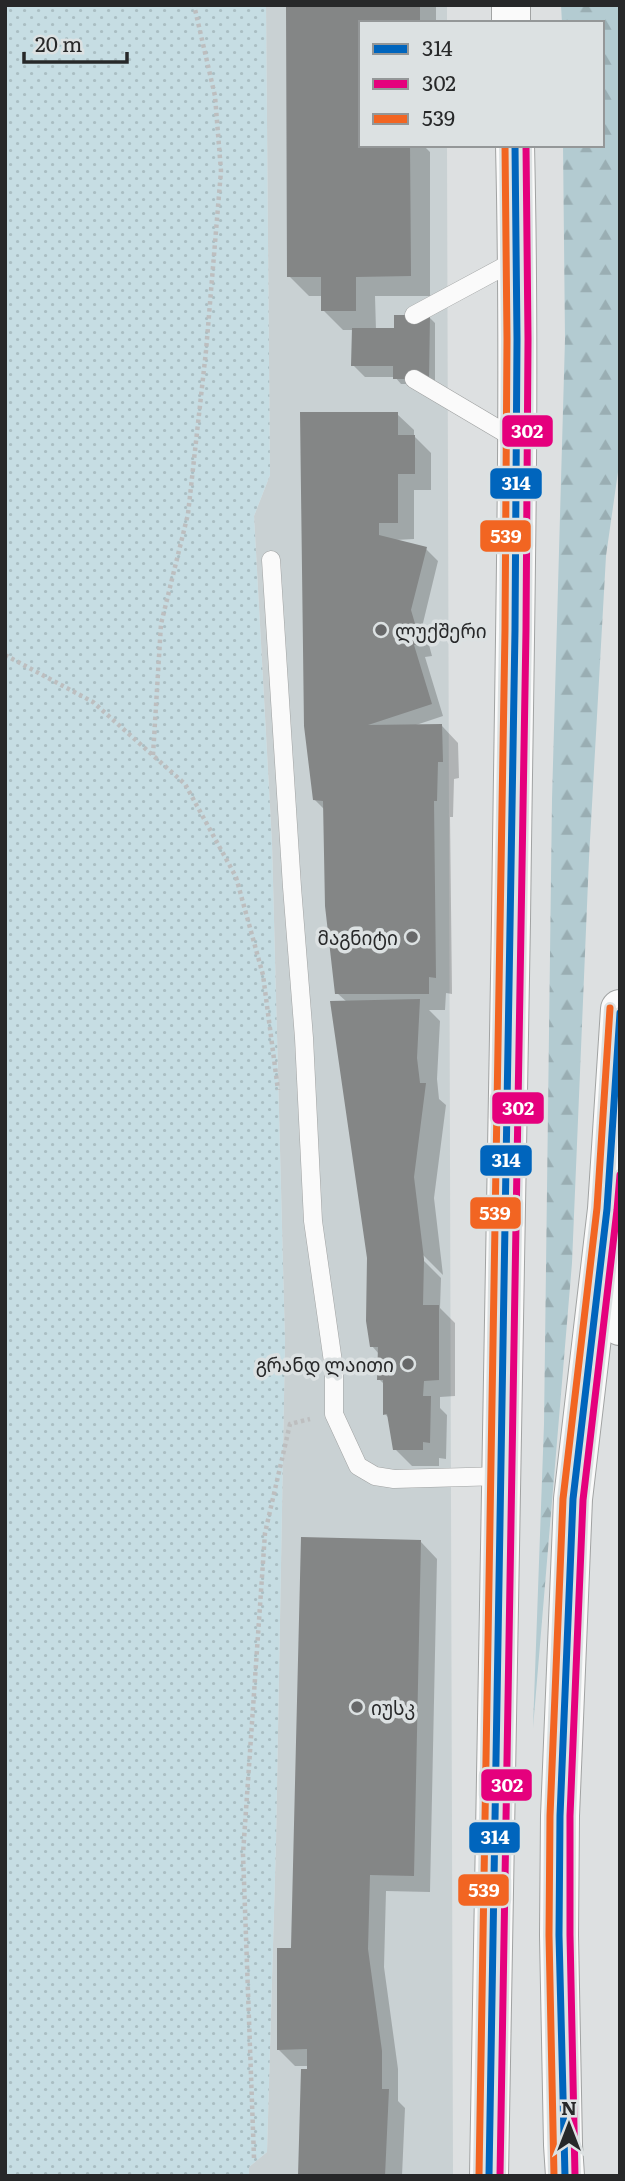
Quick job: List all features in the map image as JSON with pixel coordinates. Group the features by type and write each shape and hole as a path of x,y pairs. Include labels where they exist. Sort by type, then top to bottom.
{"main road":[{"path":"489,2176 503,1476 517,440 518,259 515,147"},
{"path":"565,2176 559,1935 560,1816 573,1499 616,1132 620,1009"},
{"path":"607,1209 619,1310"}],"lane":[{"path":"414,315 518,259"},
{"path":"414,379 517,440"},
{"path":"271,560 304,1038 313,1221 334,1369 334,1414 358,1466 375,1476 394,1479 503,1476"}],"path":[{"path":"153,755 161,624 188,514 222,171 215,96 194,5"},
{"path":"5,655 93,702 185,785 236,877 263,975 278,1096"},
{"path":"254,2158 243,1854 265,1533 290,1423 334,1414"}],"shaded area":[{"path":"5,5 266,5 270,475 254,516 272,843 285,1342 276,1843 267,2152 249,2167 249,2176 5,2176"},
{"path":"266,5 447,5 447,21 359,21 359,147 447,147 453,2176 249,2176 249,2167 267,2152 276,1843 285,1342 272,843 254,516 270,475"}],"green space":[{"path":"561,5 620,5 620,458 606,556 589,858 572,1263 533,1728 544,1424 552,799 565,339 563,147 604,147 604,21 562,21"}],"building":[{"path":"286,5 420,5 420,21 359,21 359,147 410,147 411,276 356,277 356,311 321,311 321,277 287,277"},
{"path":"394,315 430,315 429,379 393,379 393,366 351,366 352,328 394,328"},
{"path":"300,412 398,412 398,435 415,435 415,474 398,474 398,523 379,523 379,535 427,547 411,610 421,644 414,645 432,704 368,725 442,724 443,762 438,762 437,801 434,801 436,978 429,977 429,994 335,994 325,906 323,801 313,800 304,726"},
{"path":"420,999 417,1058 420,1083 426,1083 414,1177 424,1259 423,1305 439,1305 439,1380 424,1381 423,1396 431,1396 430,1443 423,1442 423,1450 393,1450 387,1414 383,1415 383,1380 377,1380 378,1347 370,1347 366,1321 367,1258 330,1001"},
{"name":"იუსკ","path":"301,1537 421,1540 414,1876 370,1875 368,1949 382,2051 382,2089 389,2089 385,2176 298,2176 301,2069 307,2069 307,2049 277,2050 277,1948 291,1948"}],"transit line":[{"name":"539","path":"479,2176 505,630 505,147"},
{"name":"314","path":"489,2176 515,630 515,147"},
{"name":"302","path":"500,2176 526,630 526,147"},
{"name":"539","path":"554,2176 549,1935 550,1816 563,1499 597,1208 610,1008"},
{"name":"314","path":"565,2176 559,1935 560,1816 573,1499 607,1209 620,1013"},
{"name":"302","path":"575,2175 570,1816 583,1500 620,1175"}],"place":[{"name":"ლუქშერი","path":"381,630"},
{"name":"მაგნიტი","path":"412,937"},
{"name":"გრანდ ლაითი","path":"408,1364"},
{"name":"იუსკ","path":"357,1707"}]}
